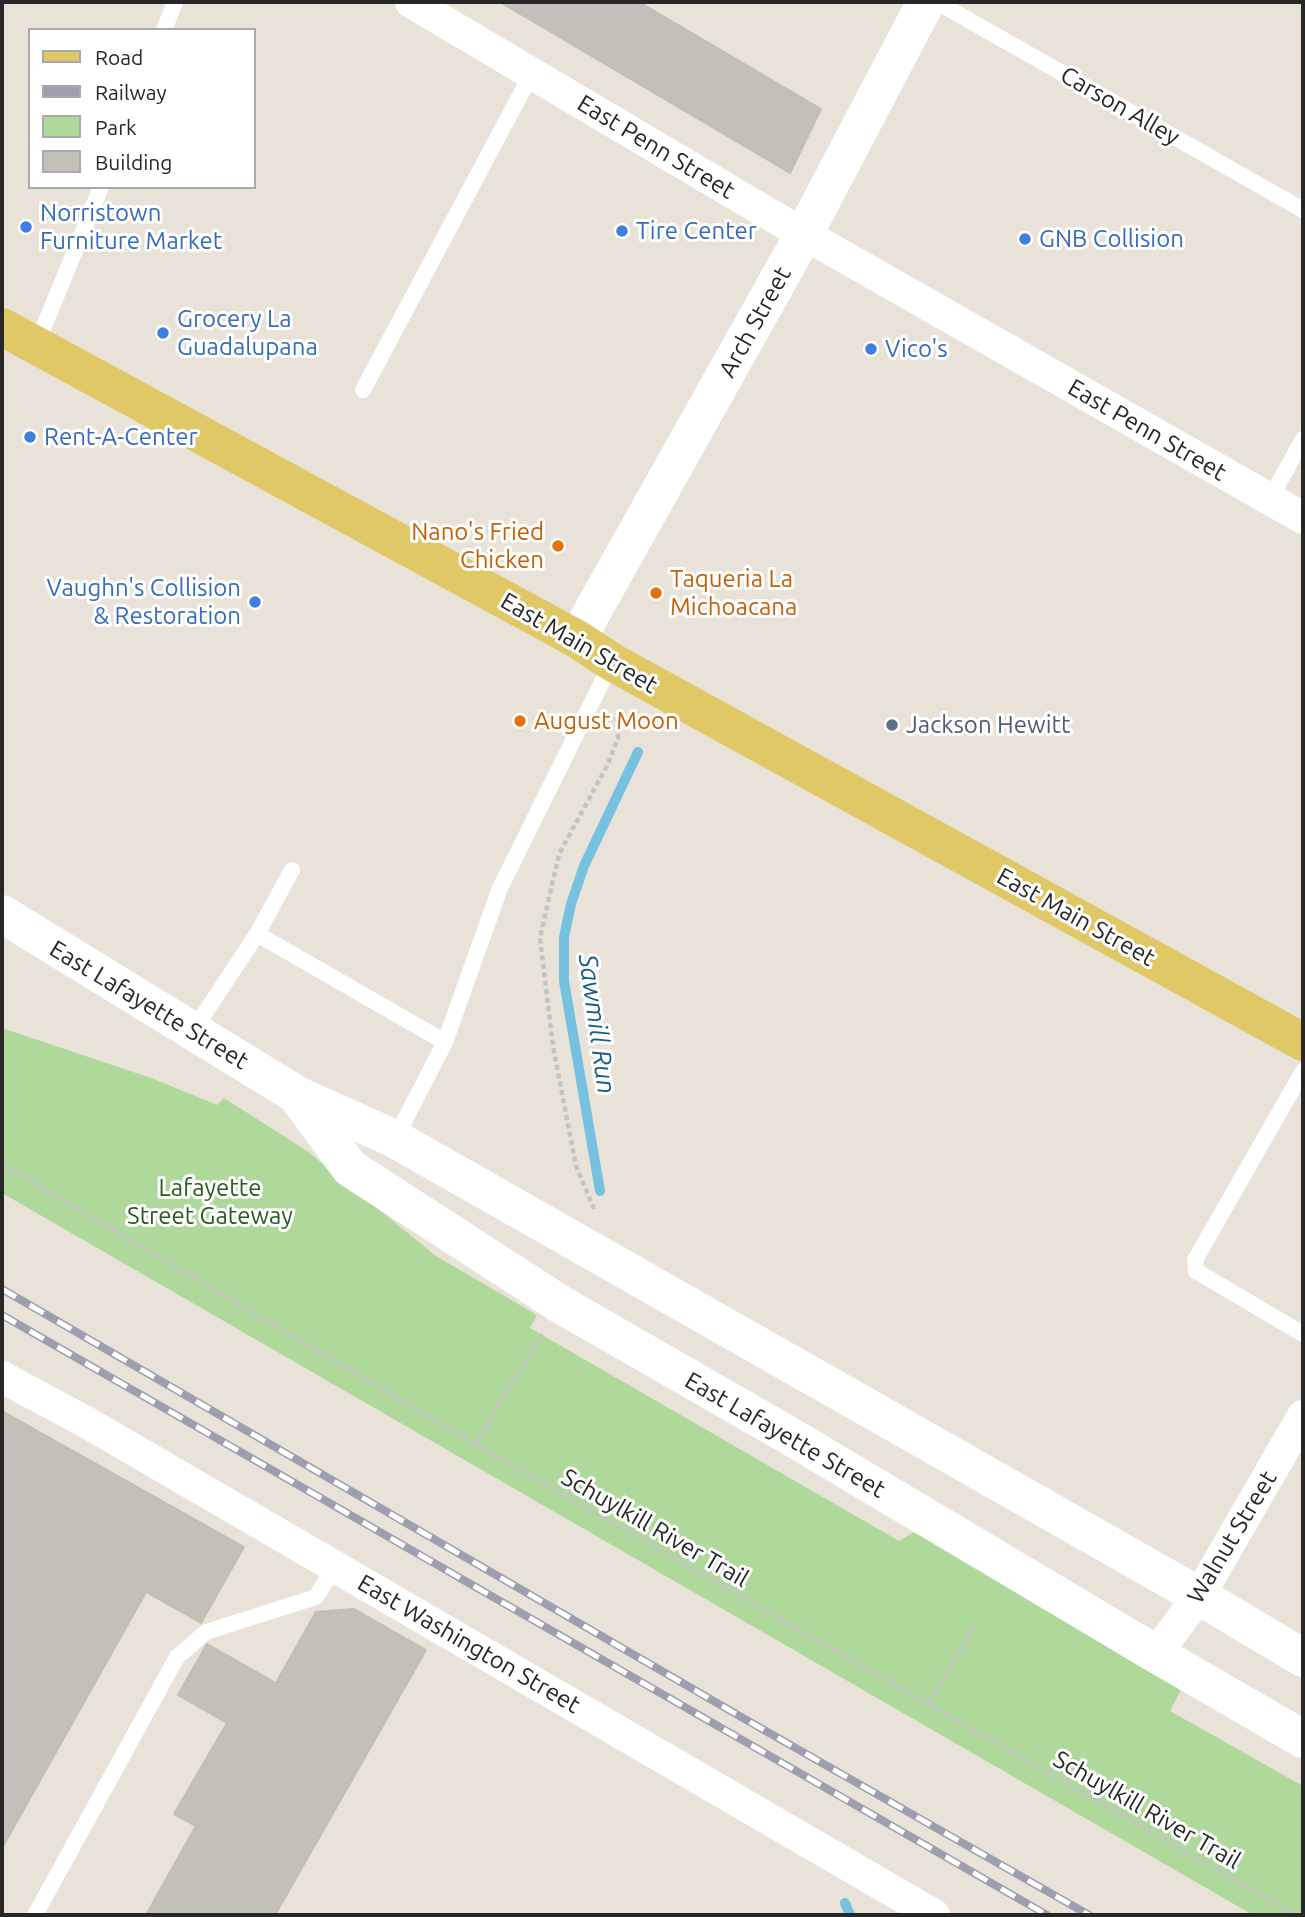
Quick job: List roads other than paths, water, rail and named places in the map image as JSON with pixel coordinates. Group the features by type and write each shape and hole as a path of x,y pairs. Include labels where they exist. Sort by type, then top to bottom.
{"main road":[{"name":"East Main Street","path":"2,327 577,639 612,663 1303,1042"}],"street":[{"name":"East Penn Street","path":"411,2 804,234 1303,518"},
{"name":"Arch Street","path":"577,639 804,234 926,2"},
{"name":"East Lafayette Street","path":"2,915 297,1095 395,1139 1199,1595 1303,1658"},
{"name":"East Lafayette Street","path":"297,1095 350,1168 560,1304 788,1435 1303,1739"},
{"name":"East Washington Street","path":"2,1377 86,1422 934,1915"},
{"name":"Walnut Street","path":"1156,1654 1199,1595 1303,1416"}],"lane":[{"path":"165,28 175,2"},
{"name":"Carson Alley","path":"937,2 1303,210"},
{"path":"363,390 532,73"},
{"path":"36,346 100,189"},
{"path":"1270,499 1303,439"},
{"path":"395,1139 445,1042 500,888 612,663"},
{"path":"192,1032 257,934 292,870"},
{"path":"257,934 445,1042"},
{"path":"1303,1071 1195,1260 1196,1270 1303,1334"},
{"path":"35,1915 177,1657 206,1632 316,1597 335,1566"}],"waterway":[{"name":"Sawmill Run","path":"600,1191 564,981 564,937 571,904 584,866 638,752"},
{"name":"Sawmill Run","path":"845,1903 850,1915"}],"railway":[{"path":"2,1289 1089,1915"},
{"path":"2,1315 1047,1915"}],"place":[{"name":"Norristown Furniture Market","path":"26,227"},
{"name":"Tire Center","path":"622,231"},
{"name":"GNB Collision","path":"1025,239"},
{"name":"Grocery La Guadalupana","path":"163,333"},
{"name":"Vico's","path":"871,349"},
{"name":"Rent-A-Center","path":"30,437"},
{"name":"Nano's Fried Chicken","path":"558,546"},
{"name":"Taqueria La Michoacana","path":"656,593"},
{"name":"Vaughn's Collision & Restoration","path":"255,602"},
{"name":"August Moon","path":"520,721"},
{"name":"Jackson Hewitt","path":"892,725"}],"park label":[{"name":"Lafayette Street Gateway","path":"210,1202"}]}
